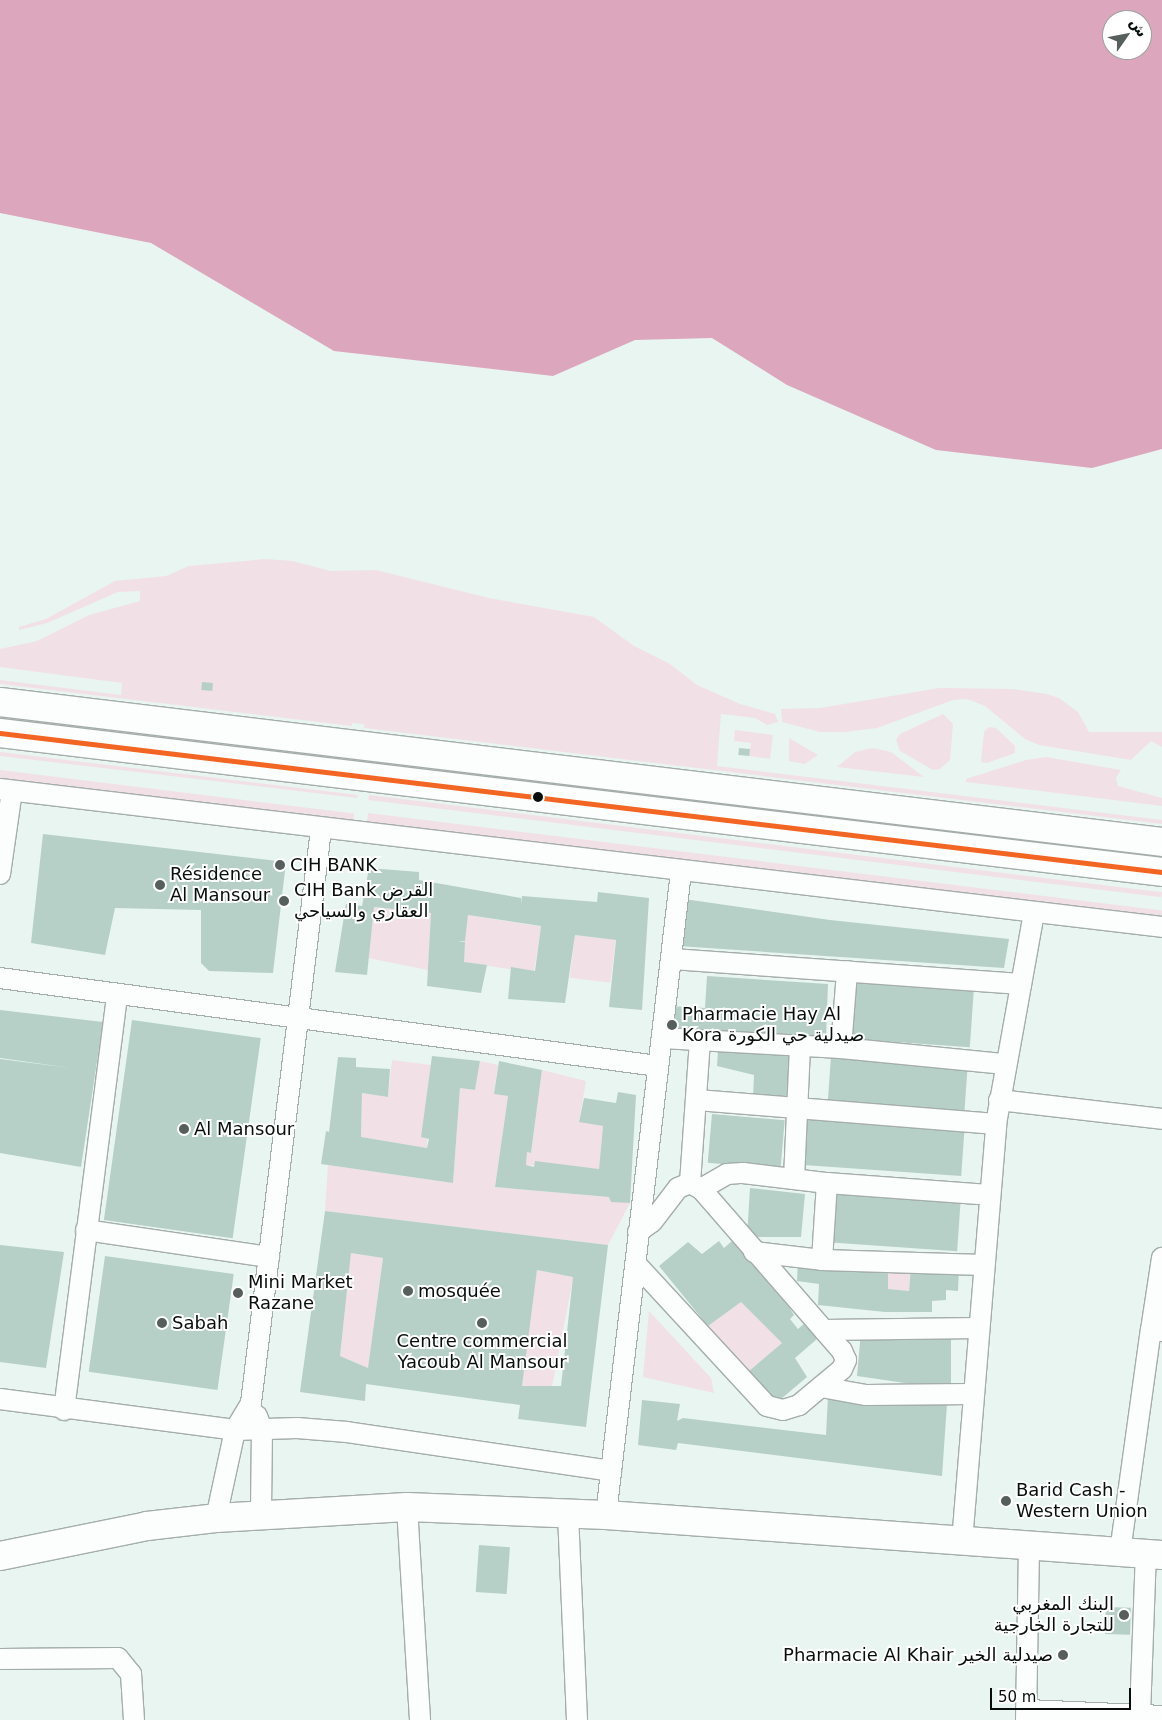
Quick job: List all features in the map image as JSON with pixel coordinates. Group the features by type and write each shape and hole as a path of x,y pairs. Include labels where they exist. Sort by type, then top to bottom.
{"main road":[{"path":"0,702 1162,842"},
{"path":"0,733 1162,872"},
{"path":"0,1556 147,1526 261,1514 407,1507 606,1515 1143,1554"}],"street":[{"path":"0,874 6,790 321,830 1162,927"},
{"path":"216,1518 235,1430 251,1403 321,830"},
{"path":"606,1515 681,872"},
{"path":"962,1542 972,1394 996,1124 1005,1064 1034,913"},
{"path":"672,959 1020,984"},
{"path":"841,1048 847,971"},
{"path":"0,978 658,1066"},
{"path":"64,1410 117,994"},
{"path":"662,1038 841,1048 1005,1064"},
{"path":"636,1264 767,1406 783,1410 799,1405 842,1369 846,1360 824,1330 696,1186 700,1040"},
{"path":"794,1179 800,1046"},
{"path":"697,1100 996,1124"},
{"path":"999,1100 1162,1119"},
{"path":"638,1232 652,1222 678,1188 696,1186 727,1174 989,1195"},
{"path":"822,1260 827,1183"},
{"path":"86,1230 269,1257"},
{"path":"754,1252 822,1260 983,1265"},
{"path":"1140,1715 1143,1554 1162,1258"},
{"path":"824,1330 978,1328"},
{"path":"821,1387 866,1395 972,1394"},
{"path":"0,1399 64,1410 235,1430 347,1432 610,1471"},
{"path":"251,1403 262,1429 261,1514"},
{"path":"407,1507 420,1720"},
{"path":"568,1514 577,1720"},
{"path":"1030,1547 1026,1715 1162,1716"},
{"path":"0,1659 118,1658 131,1674 134,1720"}],"shaded area":[{"path":"0,0 1162,0 1162,449 1092,468 936,450 787,385 712,338 635,340 553,376 334,351 151,243 0,213"},
{"path":"266,559 292,561 331,571 376,570 489,598 594,617 634,646 670,664 697,685 740,704 775,714 778,722 767,725 755,718 721,714 717,766 1162,820 1162,824 364,728 364,724 352,723 352,726 0,684 0,680 121,695 122,683 0,667 0,649 37,641 89,615 140,601 140,591 118,592 47,623 19,630 19,627 46,619 115,581 166,576 189,566"},
{"path":"939,688 1013,689 1047,694 1059,698 1078,712 1089,732 1162,732 1162,747 1151,741 1131,760 1039,745 1025,739 985,706 967,699 953,700 877,728 845,732 820,732 782,722 781,709 820,708"},
{"path":"943,714 953,724 950,760 940,769 933,770 900,751 896,740 900,734"},
{"path":"989,727 996,728 1015,746 1015,753 987,763 981,762 984,732"},
{"path":"735,730 773,735 770,759 749,756 751,743 734,741"},
{"path":"789,738 818,755 805,764 789,761"},
{"path":"873,748 891,752 924,777 837,767 855,752"},
{"path":"0,752 358,795 357,798 0,756"},
{"path":"1046,757 1121,770 1116,778 1118,786 1162,798 1162,806 966,782 966,779 1026,760"},
{"path":"0,770 354,814 353,822 0,779"},
{"path":"369,795 1162,892 1161,897 368,800"},
{"path":"368,813 1162,910 1161,920 367,823"},
{"path":"374,907 431,913 428,970 368,958"},
{"path":"468,915 541,927 534,973 461,961"},
{"path":"575,935 616,940 610,983 570,978"},
{"path":"392,1060 431,1065 427,1148 361,1137 362,1093 388,1097"},
{"path":"480,1061 498,1065 494,1093 508,1096 495,1187 609,1197 630,1203 608,1245 325,1211 328,1165 453,1183 460,1088 475,1090"},
{"path":"542,1070 586,1081 579,1121 603,1126 599,1169 526,1165 527,1152 531,1153"},
{"path":"351,1253 383,1258 368,1368 340,1356"},
{"path":"888,1264 911,1266 909,1291 886,1289"},
{"path":"537,1270 573,1277 551,1392 515,1385"},
{"path":"741,1302 782,1343 748,1372 708,1326"},
{"path":"649,1311 711,1378 714,1393 643,1377"}],"building":[{"path":"202,682 213,683 212,691 201,690"},
{"path":"739,748 750,749 749,756 738,755"},
{"name":"Résidence Al Mansour","path":"43,834 286,862 273,973 209,971 201,963 201,910 115,908 105,955 31,943"},
{"path":"369,868 419,872 419,880 521,898 521,904 522,896 597,902 598,892 649,898 642,1010 609,1007 616,940 575,935 565,1003 508,999 511,967 535,971 541,926 468,915 465,941 458,941 465,942 464,962 487,965 481,993 427,986 431,913 374,907 367,975 335,972 346,904 362,906"},
{"path":"684,899 830,920 1009,939 1004,968 678,946"},
{"path":"707,976 828,984 826,1036 665,1031 669,1006 705,1008"},
{"path":"853,983 974,991 970,1047 849,1039"},
{"path":"0,1010 103,1022 81,1167 0,1153 0,1059 71,1068 0,1058"},
{"name":"Al Mansour","path":"132,1020 261,1038 233,1238 104,1220"},
{"path":"718,1051 792,1055 786,1100 753,1098 754,1075 717,1066"},
{"path":"432,1056 480,1061 475,1090 460,1088 453,1183 321,1164 326,1131 329,1132 338,1057 356,1058 356,1067 390,1069 388,1097 362,1093 361,1137 427,1148 429,1139 421,1137"},
{"path":"831,1056 968,1066 964,1114 828,1105"},
{"path":"499,1061 542,1070 531,1153 527,1152 526,1165 534,1167 535,1161 599,1169 603,1126 579,1122 584,1098 616,1103 618,1092 636,1095 630,1203 611,1202 609,1197 495,1187 508,1096 494,1094"},
{"path":"712,1114 785,1120 780,1169 708,1163"},
{"path":"807,1116 965,1127 961,1176 804,1165"},
{"path":"750,1188 805,1194 801,1237 747,1237"},
{"path":"828,1191 961,1200 957,1251 824,1242"},
{"path":"325,1211 608,1245 586,1427 518,1419 520,1405 366,1384 365,1401 300,1392","holes":["351,1253 383,1258 368,1368 340,1356","537,1270 573,1277 561,1386 522,1386"]},
{"path":"719,1241 724,1248 732,1241 789,1307 794,1315 790,1319 798,1329 806,1322 817,1339 795,1358 807,1377 775,1404 748,1372 782,1343 741,1302 708,1326 659,1266 688,1242 702,1254"},
{"path":"0,1245 64,1252 46,1368 0,1362"},
{"name":"Sabah","path":"105,1256 234,1274 217,1390 89,1372"},
{"path":"798,1260 888,1264 888,1289 909,1291 911,1266 959,1267 958,1291 946,1290 946,1300 932,1301 932,1312 885,1312 818,1305 819,1284 797,1281"},
{"path":"861,1331 951,1337 951,1383 905,1383 857,1376"},
{"path":"828,1396 947,1404 942,1476 678,1443 676,1450 638,1445 642,1400 680,1404 677,1421 683,1418 826,1435"},
{"path":"479,1545 510,1547 507,1594 476,1592"},
{"path":"1106,1607 1131,1608 1130,1635 1105,1634"}],"transit line":[{"path":"0,733 1162,872"}],"place":[{"name":"CIH BANK","path":"280,865"},
{"name":"Résidence Al Mansour","path":"160,885"},
{"name":"CIH Bank القرض العقاري والسياحي","path":"284,901"},
{"name":"Pharmacie Hay Al Kora صيدلية حي الكورة","path":"672,1025"},
{"name":"Al Mansour","path":"184,1129"},
{"name":"mosquée","path":"408,1291"},
{"name":"Mini Market Razane","path":"238,1293"},
{"name":"Sabah","path":"162,1323"},
{"name":"Centre commercial Yacoub Al Mansour","path":"482,1323"},
{"name":"Barid Cash - Western Union","path":"1006,1501"},
{"name":"البنك المغربي للتجارة الخارجية","path":"1124,1615"},
{"name":"Pharmacie Al Khair صيدلية الخير","path":"1063,1655"}]}
